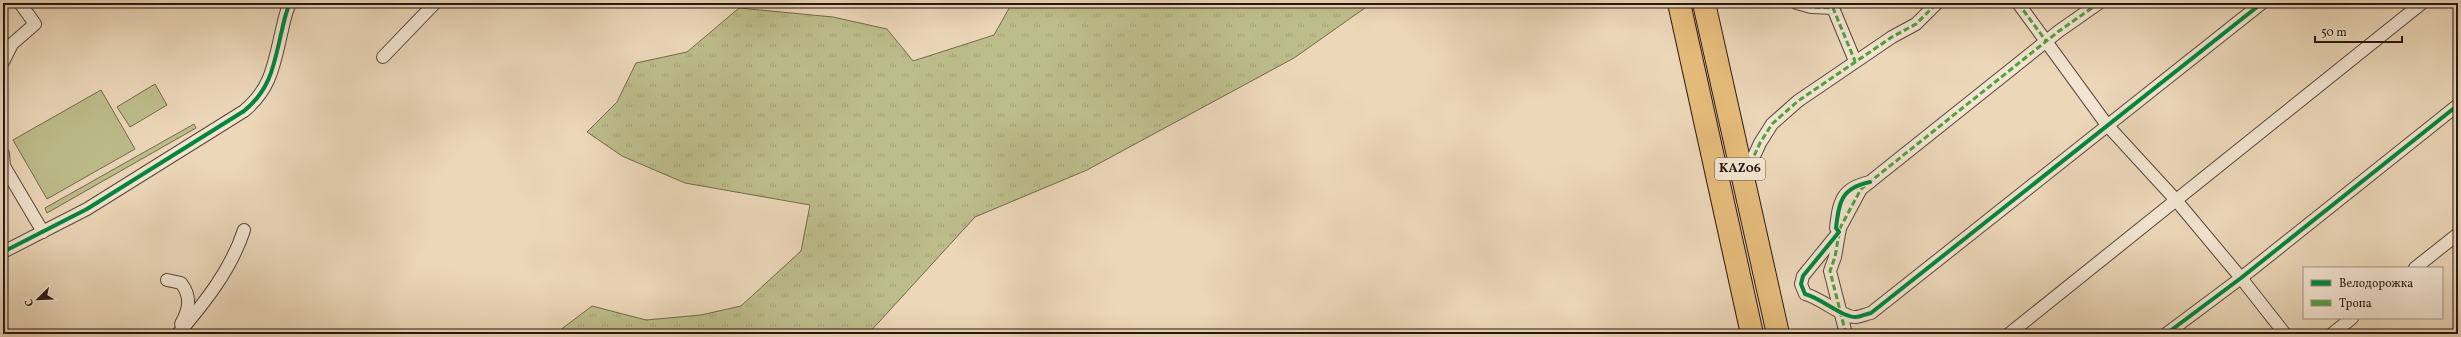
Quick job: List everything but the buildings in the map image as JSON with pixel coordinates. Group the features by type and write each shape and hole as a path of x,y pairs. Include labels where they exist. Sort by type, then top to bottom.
{"highway":[{"name":"KАZ06","path":"1678,3 1752,334"},
{"name":"KАZ06","path":"1704,3 1778,334"}],"street":[{"path":"3,62 12,44 36,24 20,3"},
{"path":"3,252 43,232 140,176 244,111 256,101 265,90 272,71 290,3"},
{"path":"382,57 435,3"},
{"path":"1796,3 1811,7 1835,5 1855,61"},
{"path":"1743,180 1760,143 1772,124 1798,101 1855,61 1892,37 1916,24 1937,3"},
{"path":"2018,3 2107,125 2175,199 2242,278 2285,334"},
{"path":"1846,334 1830,271 1839,232 1850,207 1860,190 2046,42 2099,3"},
{"path":"1839,232 1803,276 1801,284 1805,294 1829,304 1840,312 1855,317 1871,313 2262,3"},
{"path":"2009,334 2175,199 2422,3"},
{"path":"2166,334 2242,278 2458,105"},
{"path":"3,154 4,166 43,232"},
{"path":"177,334 208,297 227,269 236,254 244,230"},
{"path":"2416,267 2458,234"},
{"path":"167,280 181,283 188,297 189,303 186,317 177,334"},
{"path":"2332,334 2351,319"}],"green space":[{"path":"1012,3 1372,3 1294,58 1087,170 975,217 868,334 555,334 592,306 646,320 701,315 741,306 801,251 810,205 685,183 622,156 587,132 617,102 636,63 687,52 739,8 833,17 887,29 913,61 994,35"},
{"path":"155,84 167,105 130,127 117,107"},
{"path":"101,90 135,149 47,199 13,140"},
{"path":"194,124 196,128 47,213 45,208"}],"marked path":[{"path":"1797,3 1811,7 1833,8 1855,61"},
{"path":"1743,180 1760,143 1772,124 1798,101 1892,37 1916,24 1937,3"},
{"path":"2018,3 2046,41"},
{"path":"1846,334 1830,271 1835,257 1840,228 1861,189 2059,31 2099,3"}],"cycle path":[{"path":"3,252 87,209 244,111 261,93 266,84 274,64 285,16 290,3"},
{"path":"1870,182 1853,188 1847,192 1838,211 1836,228 1839,232 1803,276 1801,284 1805,294 1818,299 1838,311 1858,317 1871,313 2262,3"},
{"path":"2166,334 2241,278 2458,105"}]}
